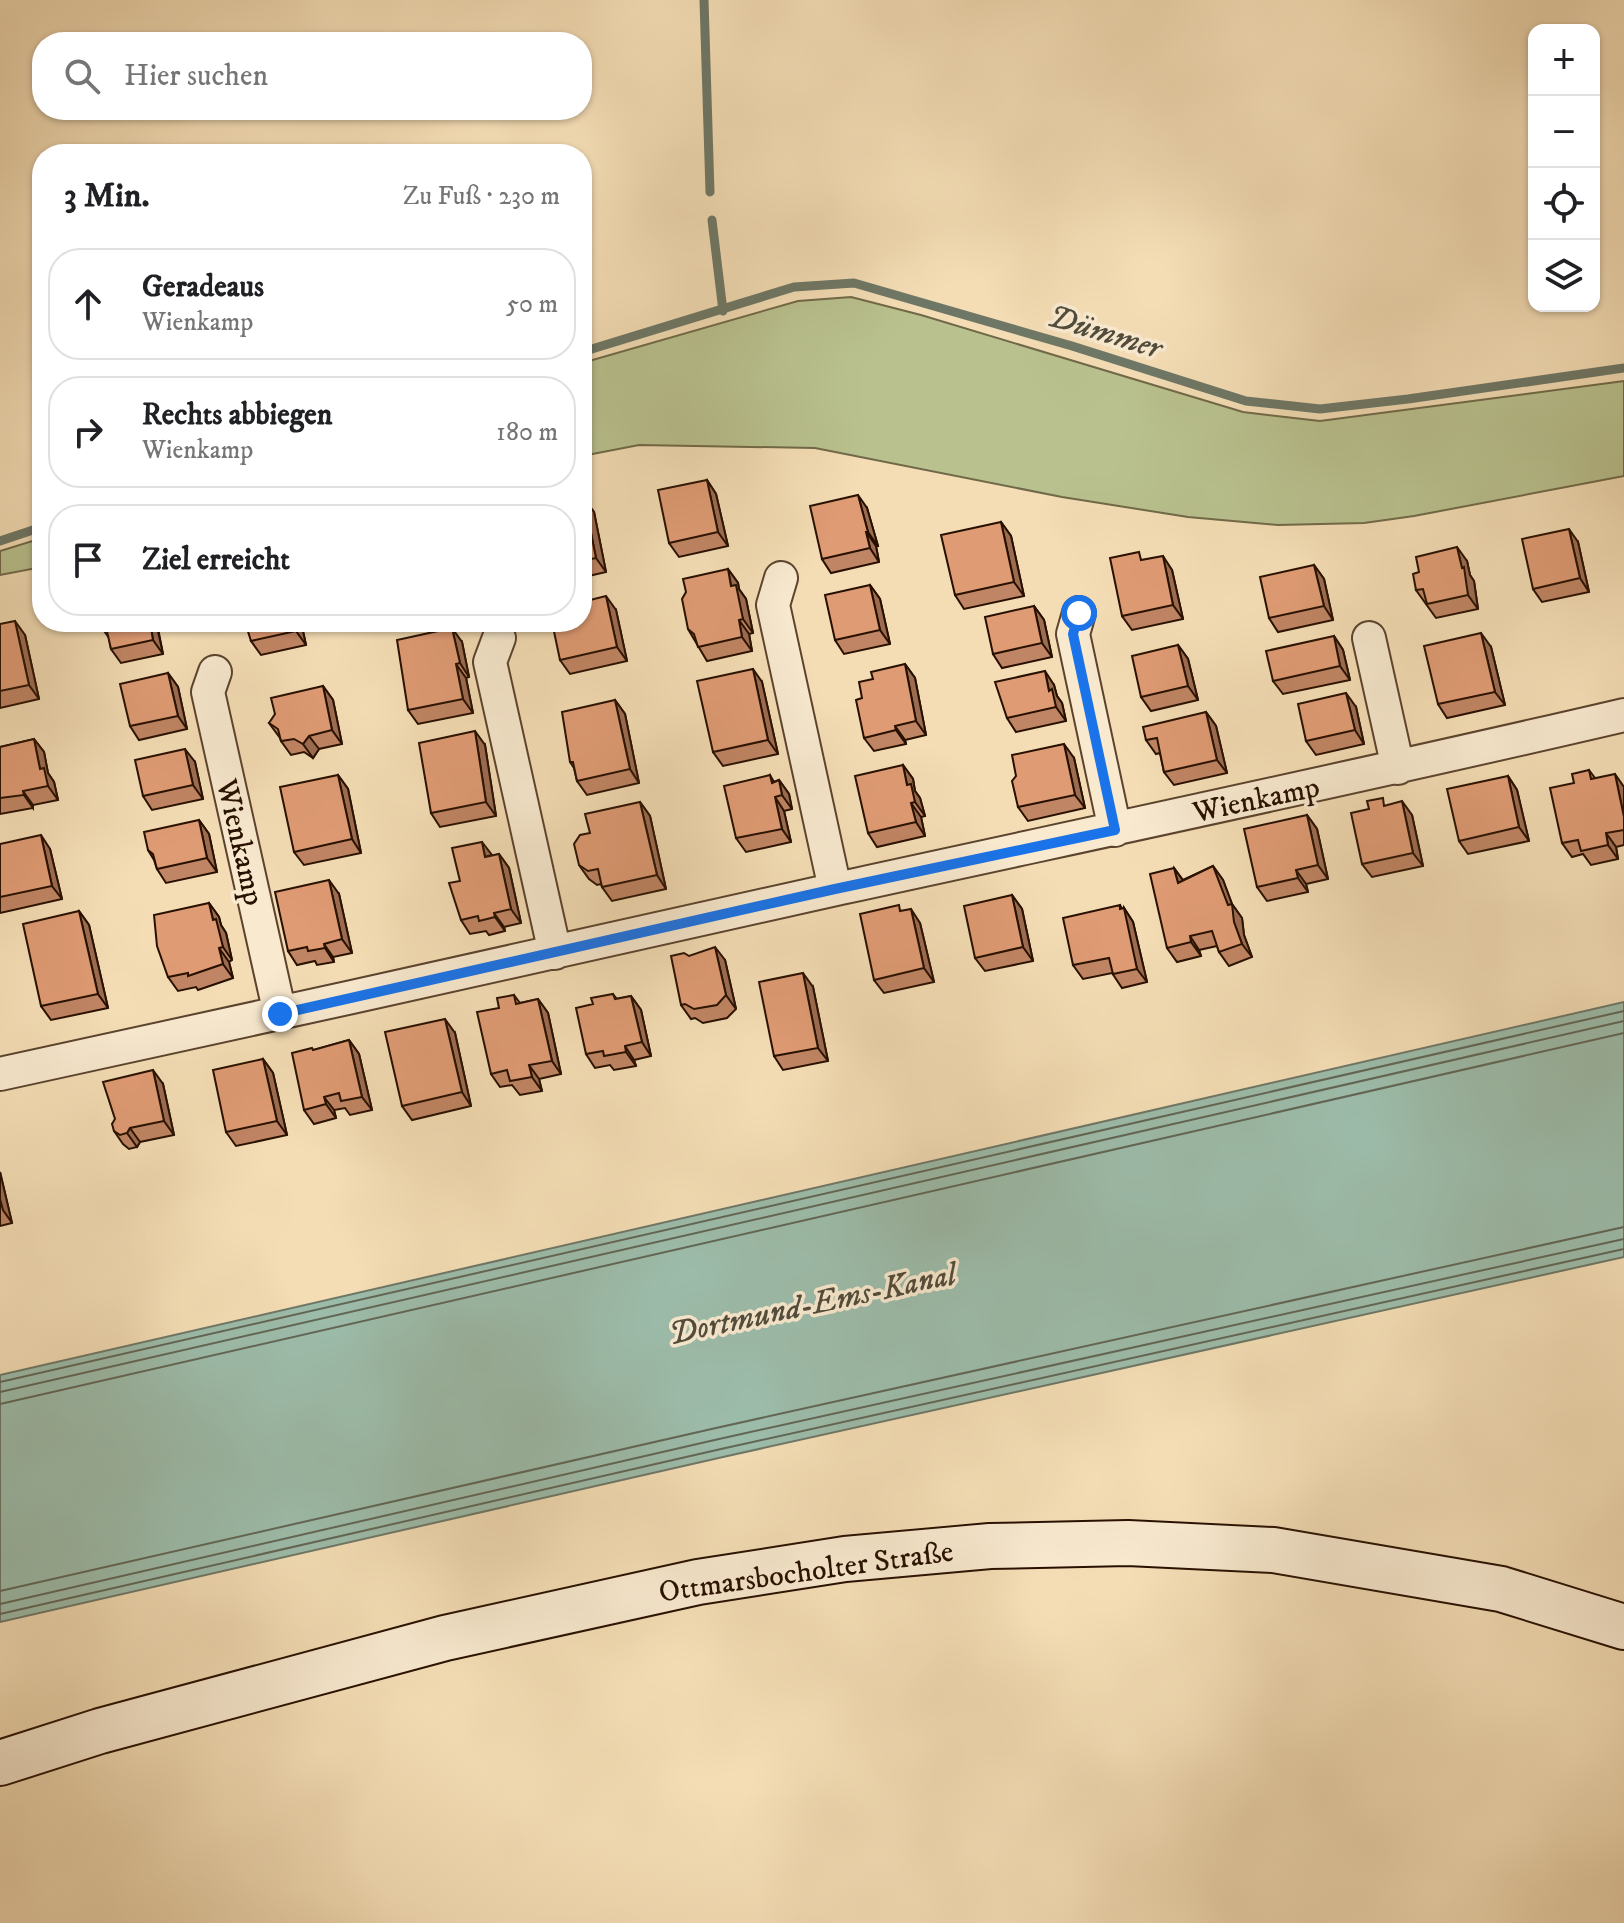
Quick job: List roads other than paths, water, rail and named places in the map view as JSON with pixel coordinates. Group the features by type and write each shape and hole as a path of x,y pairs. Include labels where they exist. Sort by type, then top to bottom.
{"main road":[{"name":"Ottmarsbocholter Straße","path":"0,1763 100,1731 445,1638 683,1586 845,1559 990,1546 1128,1543 1273,1550 1501,1589 1624,1627"}],"street":[{"path":"781,578 773,605 835,889"},
{"path":"1079,613 1073,634 1115,830"},
{"path":"499,638 490,662 555,953"},
{"path":"1369,638 1398,768"},
{"name":"Wienkamp","path":"215,672 208,692 280,1014"},
{"name":"Wienkamp","path":"0,1074 1398,768 1624,715"}],"water":[{"name":"Dortmund-Ems-Kanal","path":"1624,1002 1624,1257 723,1457 0,1622 0,1375"}],"waterway":[{"path":"704,0 710,192"},
{"path":"712,220 723,311"},
{"name":"Dümmer","path":"592,349 794,287 854,283 1072,346 1246,401 1320,409 1624,368"},
{"name":"Dümmer","path":"0,541 32,530"}]}
